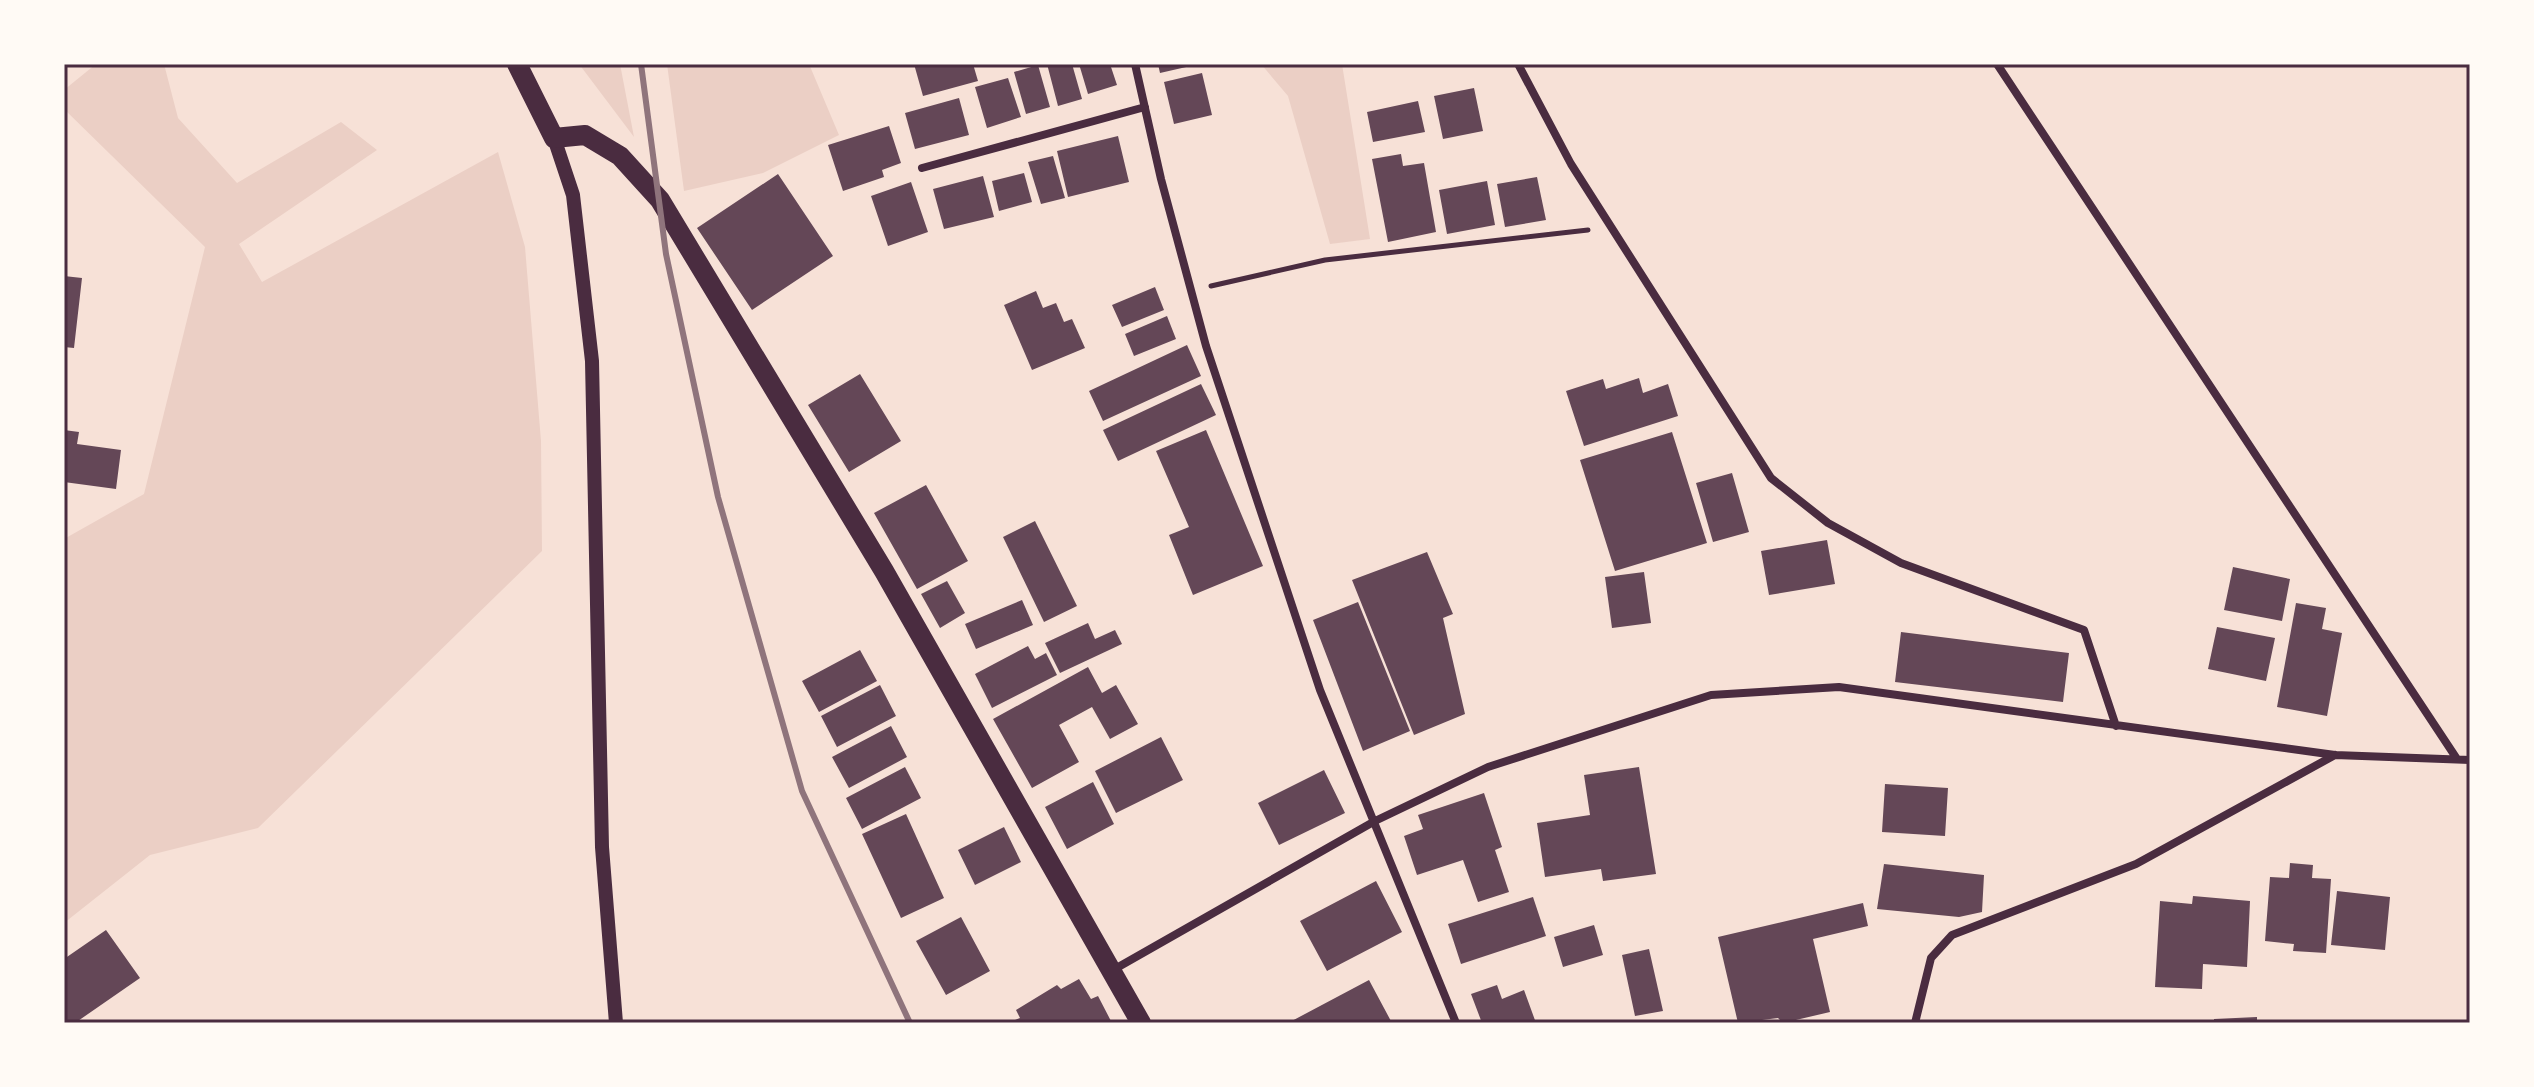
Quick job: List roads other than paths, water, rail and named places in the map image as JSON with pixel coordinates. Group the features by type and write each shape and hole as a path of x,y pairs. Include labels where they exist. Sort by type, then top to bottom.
{"main road":[{"path":"517,64 554,138 585,135 620,156 660,200 868,544 1141,1023"}],"street":[{"path":"1135,64 1191,290 1320,690 1456,1023"},
{"path":"1518,64 1571,164 1771,478 1828,523 1901,563 2084,630 2116,726"},
{"path":"1997,64 2457,759"},
{"path":"922,168 1145,107"},
{"path":"554,138 573,195 592,361 602,847 616,1023"},
{"path":"1113,970 1375,821 1488,767 1711,695 1839,687 2335,755 2470,760"},
{"path":"1915,1023 1931,958 1952,935 2136,864 2335,755"}],"railway":[{"path":"641,64 666,254 718,497 802,791 910,1023"}]}
